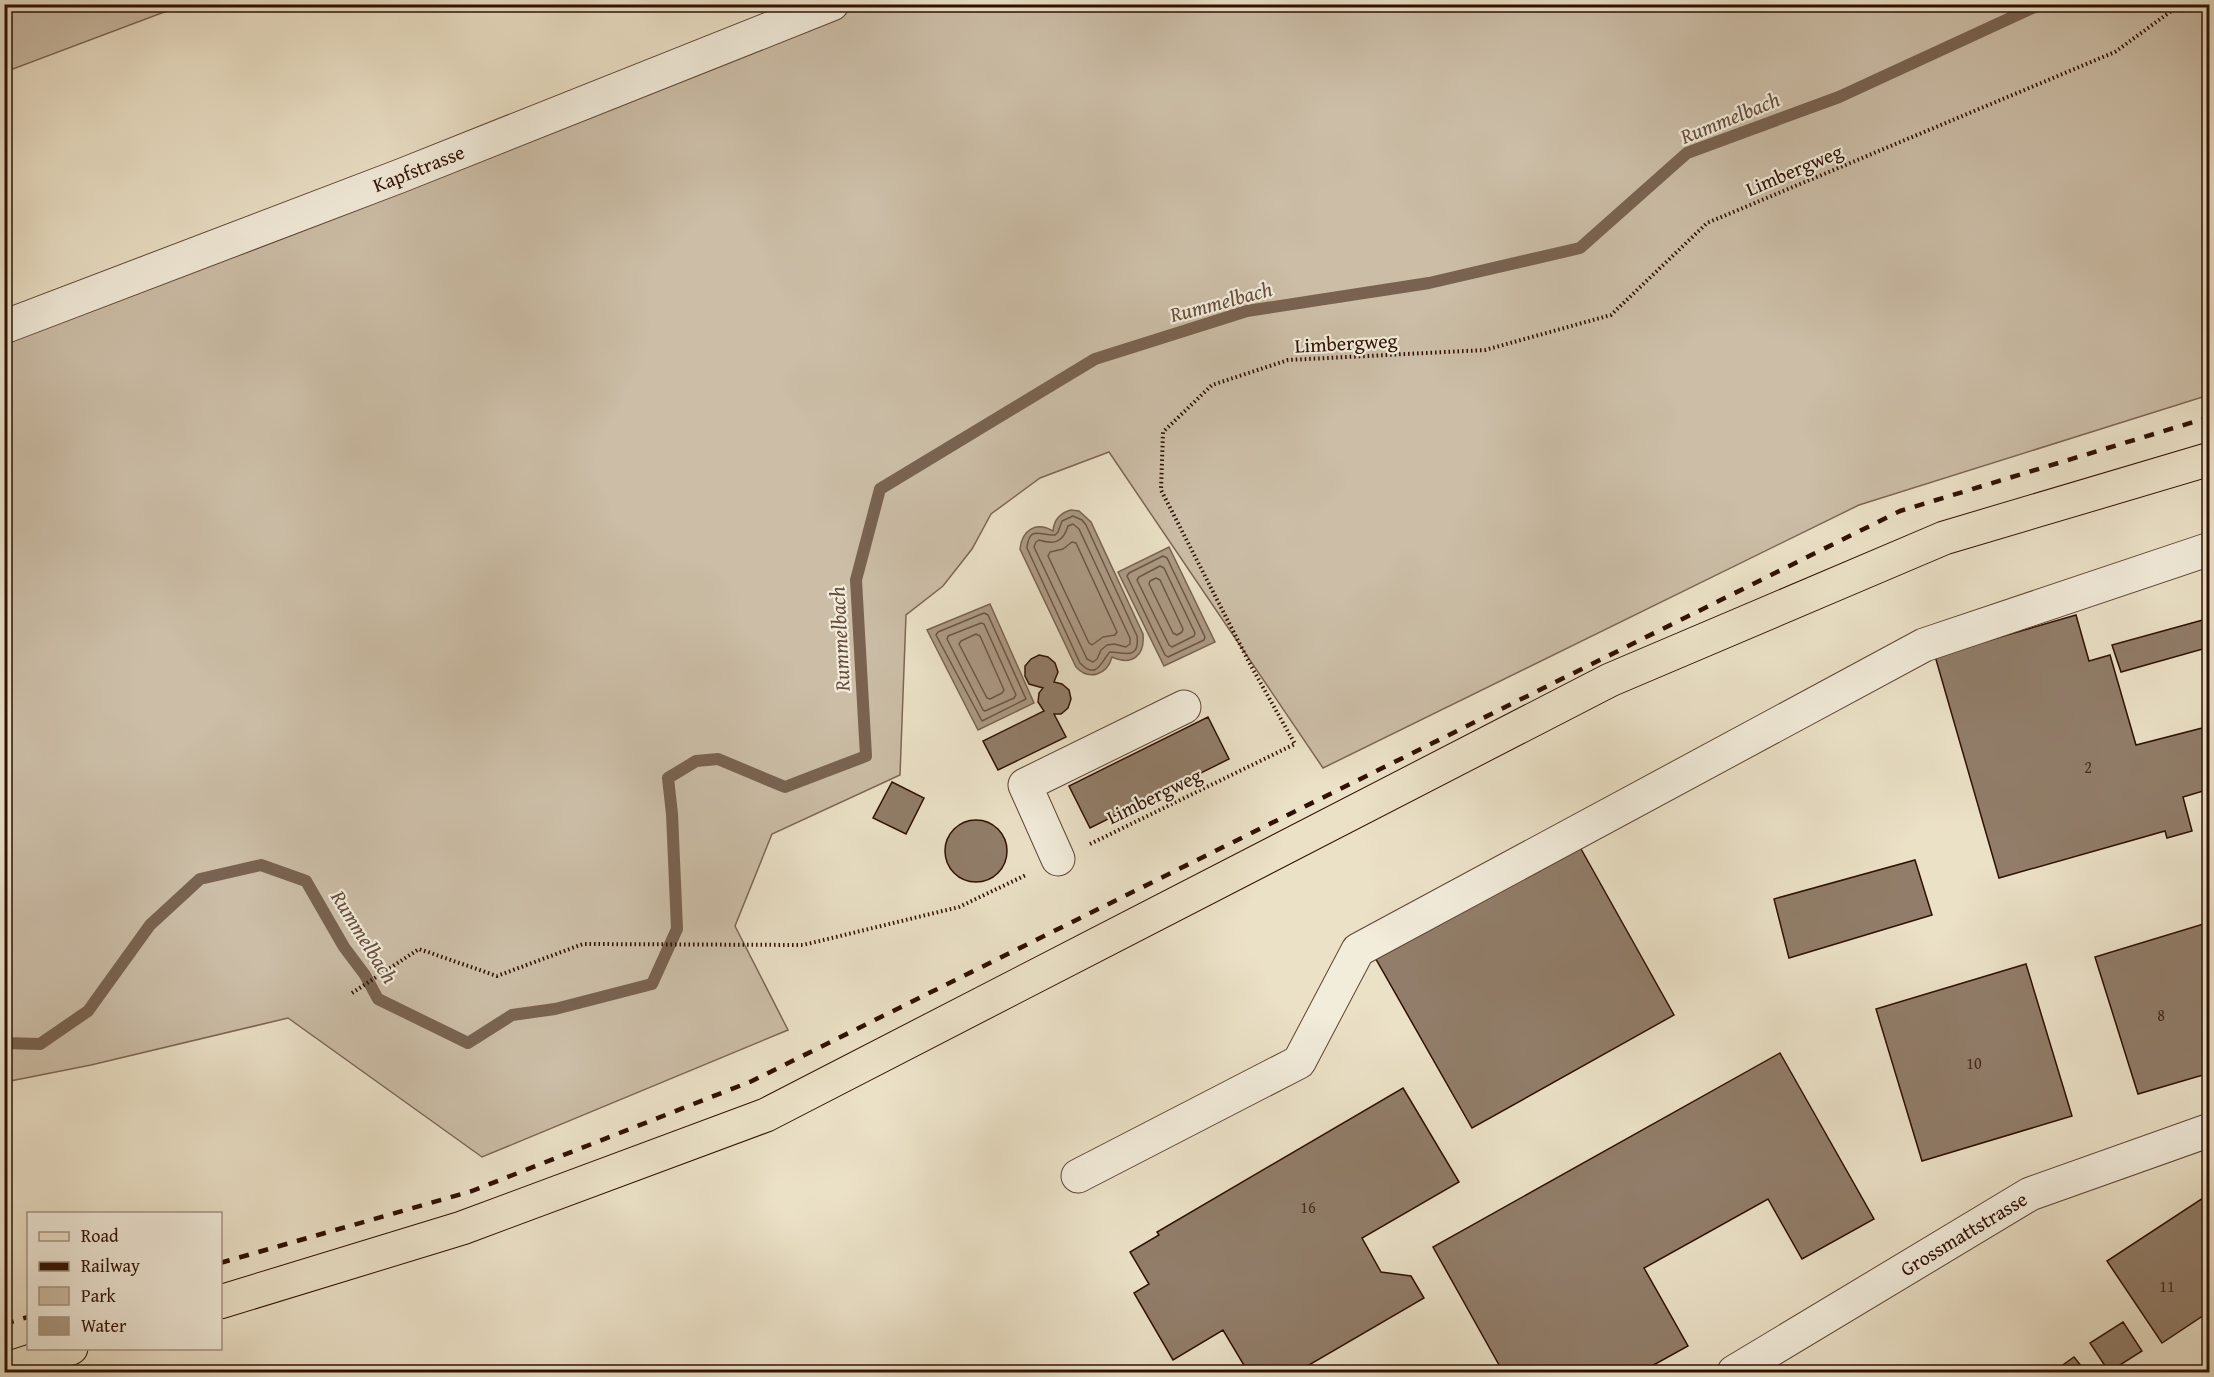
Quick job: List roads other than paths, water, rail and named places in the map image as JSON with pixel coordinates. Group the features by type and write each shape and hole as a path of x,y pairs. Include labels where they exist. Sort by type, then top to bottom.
{"main road":[{"path":"222,1301 462,1228 766,1115 1610,680 1944,538 2210,459"},
{"path":"4,1370 65,1350"}],"street":[{"name":"Kapfstrasse","path":"4,327 400,176 832,4"},
{"path":"1078,1176 1299,1062 1358,950 1924,645 2210,549"},
{"path":"1058,859 1025,785 1184,707"},
{"name":"Grossmattstrasse","path":"1734,1372 2030,1194 2208,1137"}],"water":[{"path":"1071,510 1079,511 1091,522 1143,634 1142,648 1136,657 1126,660 1112,657 1102,672 1092,675 1076,667 1020,549 1027,532 1036,527 1053,531 1058,517"},
{"path":"1169,547 1215,642 1164,666 1118,572"},
{"path":"990,604 1034,703 978,730 927,630"}],"waterway":[{"name":"Rummelbach","path":"4,1043 40,1044 88,1011 150,925 200,879 261,865 306,881 344,947 365,975 378,999 468,1043 512,1015 555,1009 652,984 677,929 672,814 668,778 696,761 718,759 785,787 866,756 856,580 880,489 1095,359 1247,311 1429,283 1580,248 1687,153 1839,97 2041,4"}],"railway":[{"path":"222,1262 472,1191 752,1081 1900,511 2210,417"},
{"path":"4,1324 27,1317"}]}
